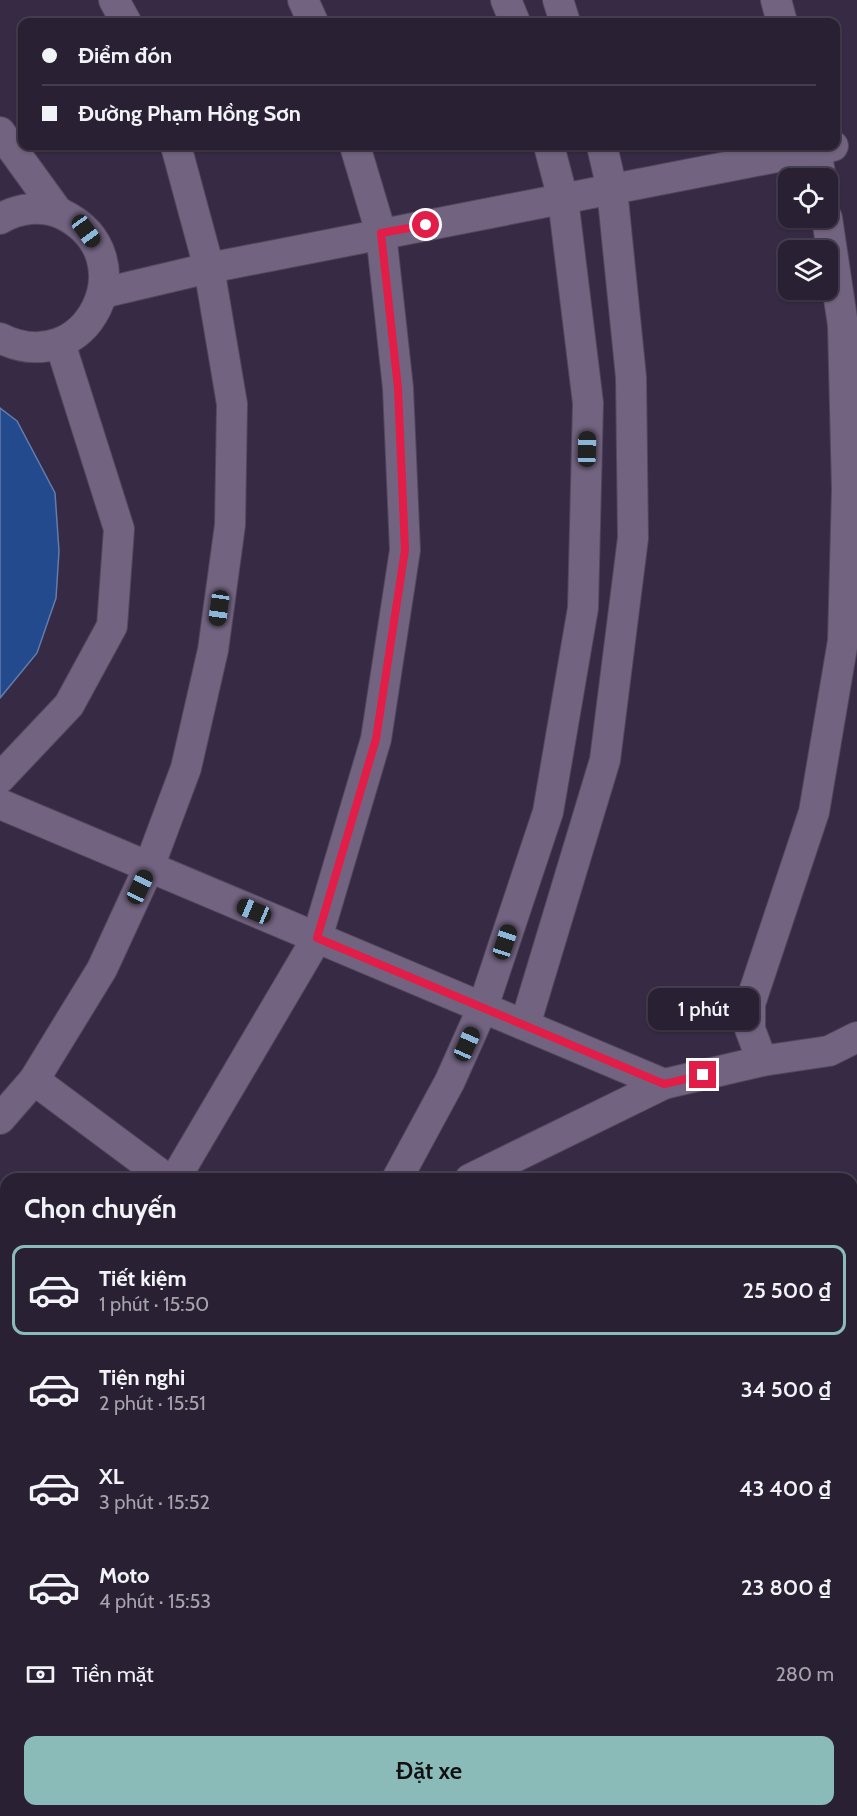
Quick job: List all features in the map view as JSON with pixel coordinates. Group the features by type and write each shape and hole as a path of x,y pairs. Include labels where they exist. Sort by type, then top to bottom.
{"street":[{"path":"114,0 124,18"},
{"path":"303,0 311,18"},
{"path":"506,0 513,18"},
{"path":"558,0 564,18"},
{"path":"776,0 781,18"},
{"path":"0,132 58,212"},
{"path":"840,144 857,141"},
{"path":"0,1119 34,1080 102,969 149,867 186,768 213,650 230,525 232,404 209,268 177,150"},
{"path":"179,1173 317,938 376,739 405,550 398,388 381,233 356,150"},
{"path":"400,1173 450,1081 483,1007 548,812 583,608 588,403 563,199 550,150"},
{"path":"525,1025 605,759 633,538 631,377 612,189 603,150"},
{"path":"103,293 209,268 805,150"},
{"path":"822,168 824,150"},
{"path":"0,219 26,209 58,212 74,220 96,244 102,260 103,293 88,323 75,335 60,343 27,347 0,338"},
{"path":"762,1061 750,1029 750,1004 814,812 843,641 848,490 843,325 828,228"},
{"path":"0,778 69,705 112,626 119,529 60,343"},
{"path":"0,804 664,1084"},
{"path":"489,1173 664,1084 762,1061 829,1051 856,1037"},
{"path":"34,1080 159,1173"}],"water":[{"path":"0,408 17,421 55,493 59,551 56,598 37,653 0,698"}],"route":[{"path":"426,225 381,233 398,388 405,550 376,739 317,938 664,1084 703,1075"}]}
